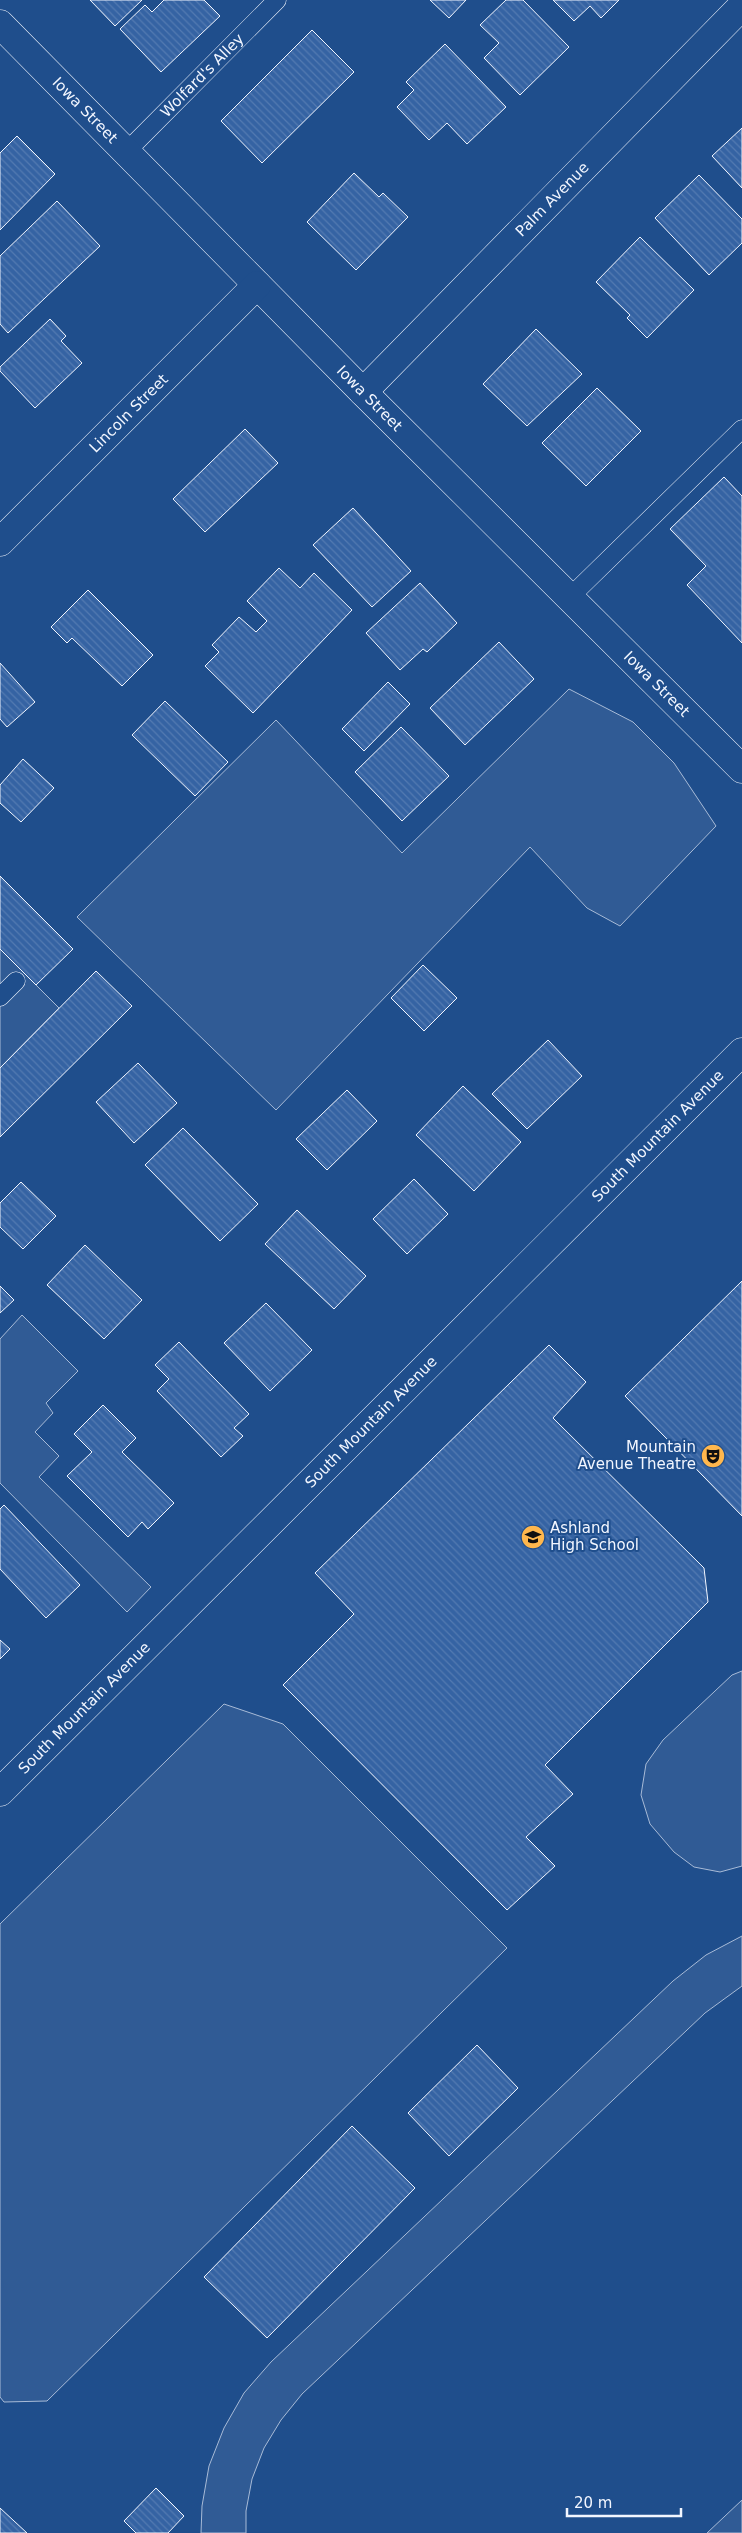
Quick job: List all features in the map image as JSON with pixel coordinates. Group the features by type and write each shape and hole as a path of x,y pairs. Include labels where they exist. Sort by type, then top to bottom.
{"street":[{"name":"Palm Avenue","path":"363,392 742,6"},
{"name":"Iowa Street","path":"0,24 363,392 742,769"},
{"name":"Lincoln Street","path":"0,542 257,285"},
{"name":"South Mountain Avenue","path":"0,1792 742,1052"}],"lane":[{"name":"Wolfard's Alley","path":"126,152 277,0"},
{"path":"569,598 742,428"},
{"path":"0,997 16,981"}],"shaded area":[{"path":"569,689 633,722 674,763 716,826 620,926 587,908 530,847 276,1110 77,917 276,720 402,853"},
{"path":"0,949 59,1008 0,1068"},
{"path":"22,1315 78,1371 46,1403 53,1413 35,1432 59,1456 39,1477 151,1587 127,1612 0,1483 0,1339"},
{"path":"742,1671 742,1866 720,1872 694,1867 674,1852 650,1824 641,1795 646,1764 663,1740 732,1675"},
{"path":"224,1704 283,1724 507,1948 47,2401 4,2402 0,2397 0,1924"},
{"path":"742,1936 742,1986 705,2013 302,2394 281,2420 264,2448 252,2479 246,2511 246,2533 201,2533 202,2506 209,2466 224,2428 244,2393 271,2362 673,1981 706,1955"},
{"path":"742,2500 742,2533 707,2533"}],"building":[{"path":"90,0 142,0 115,26"},
{"path":"164,0 204,0 220,16 161,72 120,29 145,5 152,12"},
{"path":"430,0 466,0 449,18"},
{"path":"506,0 523,0 569,47 520,95 484,58 499,43 480,25"},
{"path":"553,0 619,0 601,18 590,6 574,21"},
{"path":"312,30 354,72 262,163 221,121"},
{"path":"445,44 506,107 467,144 447,123 429,140 397,107 414,90 406,82"},
{"path":"742,128 742,188 712,156"},
{"path":"17,136 55,174 0,230 0,153"},
{"path":"354,173 379,197 383,193 408,217 356,270 307,222"},
{"path":"699,175 742,219 742,243 709,275 655,218"},
{"path":"57,201 100,246 8,333 0,324 0,256"},
{"path":"640,237 694,290 647,338 627,318 630,315 596,282"},
{"path":"50,319 66,336 61,341 82,363 35,408 0,371 0,367"},
{"path":"536,329 582,374 527,426 483,384"},
{"path":"597,388 641,431 586,486 542,443"},
{"path":"245,429 278,463 205,532 173,499"},
{"path":"724,477 742,496 742,643 687,585 706,566 670,529"},
{"path":"353,508 411,571 372,607 313,545"},
{"path":"279,568 300,588 314,573 352,610 253,713 205,666 219,652 212,645 239,617 256,632 267,621 247,601"},
{"path":"420,583 457,623 427,652 423,649 400,670 366,633"},
{"path":"88,590 153,655 122,686 72,638 67,643 51,627"},
{"path":"499,642 534,679 465,745 430,708"},
{"path":"0,663 35,702 7,727 0,719"},
{"path":"388,682 410,704 364,751 342,729"},
{"path":"165,701 228,762 195,796 132,735"},
{"path":"401,727 449,776 402,821 355,772"},
{"path":"23,759 54,788 21,822 0,803 0,785"},
{"path":"0,876 73,949 36,985 0,949"},
{"path":"423,965 457,998 424,1031 391,998"},
{"path":"96,971 132,1006 0,1137 0,1068"},
{"path":"548,1040 582,1076 527,1129 492,1094"},
{"path":"138,1063 177,1103 134,1143 96,1102"},
{"path":"463,1086 521,1142 474,1191 416,1135"},
{"path":"347,1090 377,1121 327,1170 296,1139"},
{"path":"183,1128 258,1204 220,1241 145,1165"},
{"path":"414,1179 448,1214 407,1254 373,1219"},
{"path":"21,1182 56,1216 23,1249 0,1227 0,1203"},
{"path":"297,1210 366,1276 334,1309 265,1244"},
{"path":"85,1245 142,1300 104,1339 47,1285"},
{"name":"Mountain Avenue Theatre","path":"742,1281 742,1516 625,1396"},
{"path":"0,1286 14,1300 0,1313"},
{"path":"266,1303 312,1350 270,1391 224,1343"},
{"path":"179,1342 249,1414 234,1428 243,1436 221,1457 157,1391 169,1379 155,1365"},
{"path":"549,1345 586,1382 553,1418 704,1568 708,1602 545,1765 573,1794 526,1837 555,1866 507,1910 283,1685 354,1614 315,1573"},
{"path":"103,1405 136,1438 122,1452 174,1503 148,1529 142,1522 128,1537 67,1476 92,1452 74,1434"},
{"path":"4,1505 80,1585 46,1618 0,1569 0,1509"},
{"path":"0,1640 10,1649 0,1659"},
{"path":"477,2045 518,2088 449,2156 408,2113"},
{"path":"352,2126 415,2188 267,2338 204,2277"},
{"path":"156,2488 184,2516 168,2533 136,2533 124,2521"},
{"path":"0,2508 27,2533 0,2533"}],"place":[{"name":"Mountain Avenue Theatre","path":"713,1456"},
{"name":"Ashland High School","path":"533,1537"}]}
